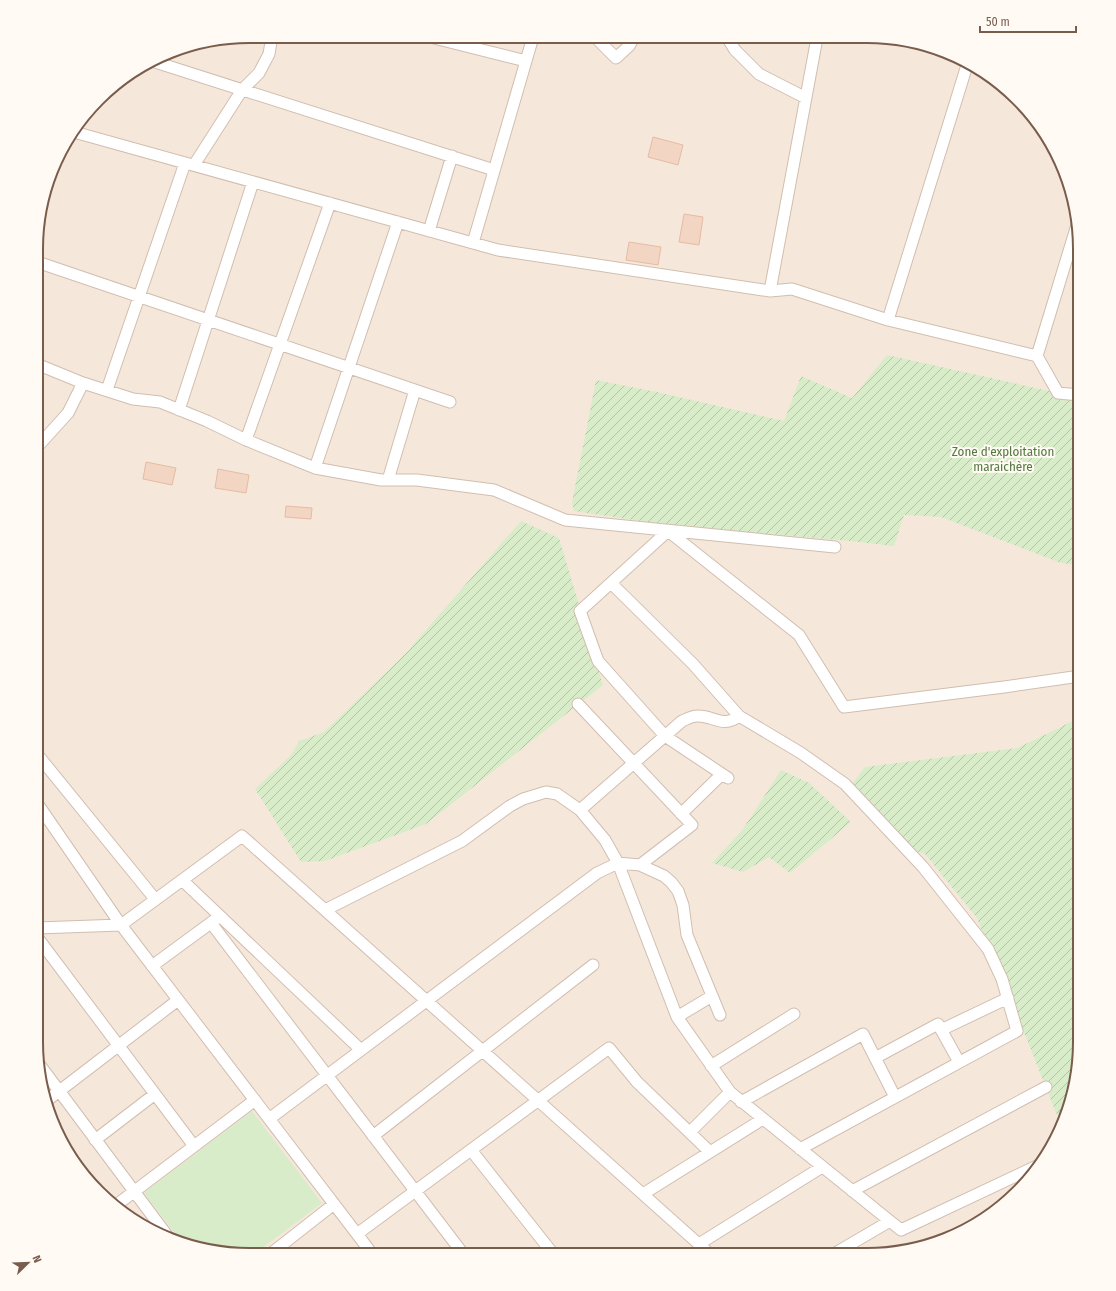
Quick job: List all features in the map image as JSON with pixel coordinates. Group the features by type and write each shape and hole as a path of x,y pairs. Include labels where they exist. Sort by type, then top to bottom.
{"street":[{"path":"108,390 140,297 190,164 242,90 259,73 269,54 271,43"},
{"path":"463,43 526,61"},
{"path":"473,243 531,43"},
{"path":"601,43 616,58 631,43"},
{"path":"731,43 735,50 759,74 806,98"},
{"path":"770,291 816,43"},
{"path":"159,63 494,170"},
{"path":"888,320 966,69"},
{"path":"79,133 498,250 770,291 792,289 888,320 1037,356 1058,392 1073,394"},
{"path":"429,231 452,156"},
{"path":"179,410 253,182"},
{"path":"246,440 330,203"},
{"path":"315,468 398,222"},
{"path":"1037,356 1073,238"},
{"path":"43,264 450,402"},
{"path":"43,367 83,383 133,399 160,402 207,421 246,440 315,468 381,480 417,480 494,490 565,520 835,546"},
{"path":"43,440 68,414 83,383"},
{"path":"388,480 415,390"},
{"path":"668,531 580,611 598,661 665,736 725,776 681,814"},
{"path":"668,531 799,635 844,707 1073,677"},
{"path":"611,583 693,664 739,716 801,753 845,784 927,871 988,949 1002,978 1017,1031 800,1149"},
{"path":"578,704 692,825 640,865"},
{"path":"580,810 682,721 697,716 725,722 733,720 739,716"},
{"path":"43,761 155,899"},
{"path":"325,910 462,841 510,806 523,799 546,792 557,794 580,810 605,840 618,863 677,1017 730,1092 852,1191 901,1230 1028,1170"},
{"path":"43,812 120,925 368,1248"},
{"path":"43,928 120,925 242,836 704,1248"},
{"path":"269,1119 597,873 618,863 640,865 664,876 678,891 685,915 687,935 720,1014"},
{"path":"182,880 361,1050"},
{"path":"152,966 220,916"},
{"path":"211,923 459,1248"},
{"path":"43,946 194,1146"},
{"path":"373,1136 594,965"},
{"path":"677,1017 712,996"},
{"path":"941,1030 1008,998"},
{"path":"51,1097 178,1000"},
{"path":"711,1066 794,1014"},
{"path":"875,1058 938,1024 958,1062"},
{"path":"741,1102 863,1034 895,1097"},
{"path":"357,1234 609,1048 637,1082 710,1152"},
{"path":"46,1073 162,1229"},
{"path":"852,1191 1046,1087"},
{"path":"690,1132 730,1092"},
{"path":"95,1140 155,1094"},
{"path":"120,1202 255,1100"},
{"path":"643,1194 763,1119"},
{"path":"471,1150 549,1248"},
{"path":"700,1244 822,1167"},
{"path":"277,1248 334,1204"},
{"path":"844,1248 890,1221"}],"shaded area":[{"path":"236,43 880,43 907,47 933,54 958,64 970,71 1003,94 1013,103 1022,113 1045,146 1052,158 1062,183 1069,209 1073,236 1073,1055 1069,1082 1062,1108 1052,1133 1045,1145 1022,1178 1013,1188 1003,1197 970,1220 958,1227 933,1237 907,1244 880,1248 236,1248 209,1244 183,1237 158,1227 146,1220 113,1197 103,1188 94,1178 71,1145 64,1133 54,1108 47,1082 43,1055 43,236 45,222 50,196 64,158 78,135 103,103 135,78 158,64 196,50"}],"green space":[{"name":"Zone d'exploitation maraichère","path":"887,355 1058,393 1073,399 1073,564 1061,563 941,517 904,515 894,546 674,526 574,511 572,502 596,380 657,392 784,421 801,376 852,398"},
{"path":"521,521 559,538 603,685 426,824 325,861 301,862 255,789 291,755 299,741 324,732 405,654"},
{"path":"1073,721 1073,1055 1069,1082 1059,1116 1056,1113 1026,1037 1008,998 977,918 925,854 904,847 849,788 865,767 1017,748"},
{"path":"781,770 809,783 851,822 790,873 769,857 743,872 712,863 743,829"},
{"path":"252,1111 322,1203 262,1248 236,1248 209,1244 175,1234 144,1193"}],"building":[{"path":"653,137 683,145 678,165 648,157"},
{"path":"684,214 703,217 699,245 679,242"},
{"path":"629,242 661,247 658,265 626,260"},
{"path":"146,462 176,468 172,485 143,479"},
{"path":"218,469 249,475 246,493 215,488"},
{"path":"286,506 312,508 311,519 285,517"}]}
